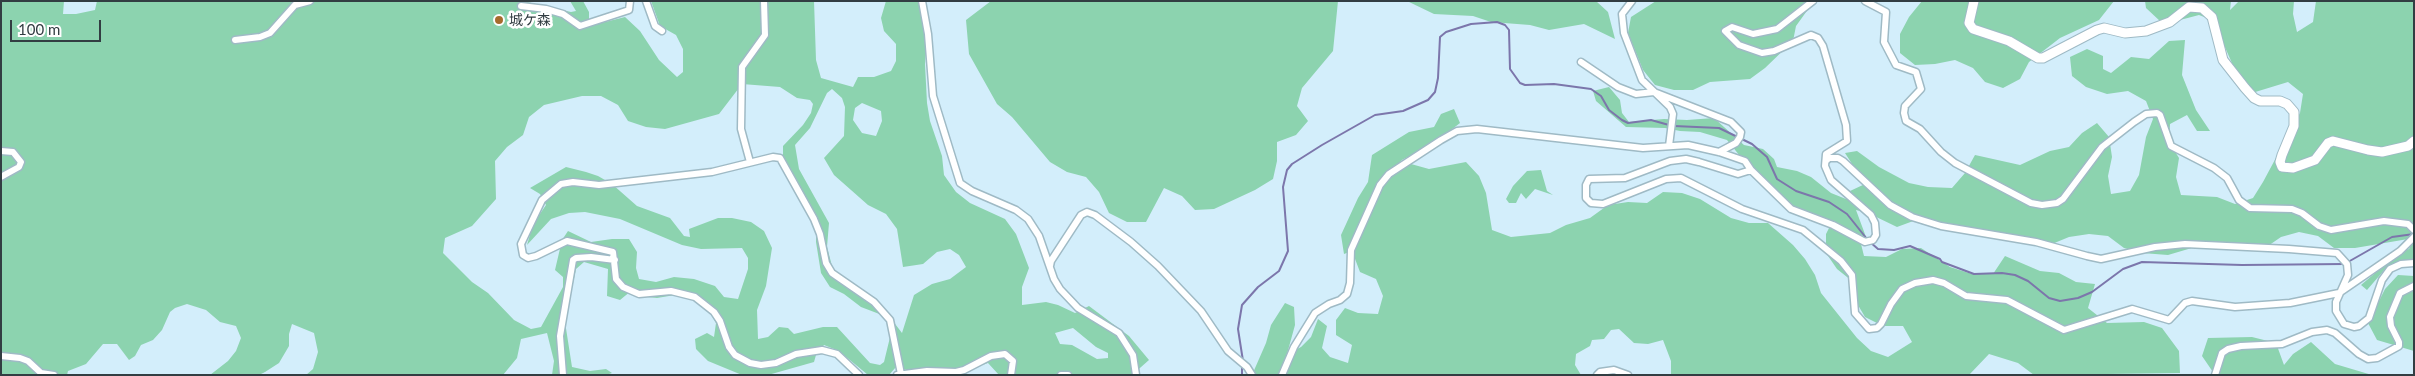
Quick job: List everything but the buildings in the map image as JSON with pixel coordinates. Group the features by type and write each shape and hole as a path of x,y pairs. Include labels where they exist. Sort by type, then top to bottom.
{"main road":[{"path":"1974,1 1969,23 1973,29 2008,40 2038,58 2043,58 2097,30 2104,28 2125,33 2146,31 2170,22 2190,7 2202,8 2212,17 2223,60 2245,88 2254,98 2260,101 2280,101 2287,104 2294,112 2294,126 2280,162 2282,167 2293,168 2315,160 2328,143 2333,141 2382,152 2408,146 2414,141"}],"street":[{"path":"235,40 260,37 270,33 296,5 310,1"},
{"path":"521,6 546,9 563,14 580,26 628,10 630,1"},
{"path":"646,1 655,26 662,31"},
{"path":"750,162 741,129 742,67 764,35 764,1"},
{"path":"922,1 928,34 933,96 960,182 972,191 1016,210 1028,219 1039,236 1054,279 1067,298 1078,308 1119,333 1133,355 1136,375"},
{"path":"1632,1 1622,14 1624,33 1642,80 1666,102 1673,114 1669,144"},
{"path":"1282,375 1294,347 1315,313 1329,304 1340,300 1347,294 1350,283 1351,250 1380,185 1389,174 1441,140 1458,132 1477,129 1643,148 1669,144 1688,145 1719,152 1745,161 1751,170 1791,209 1832,225 1865,242 1873,240 1876,235 1875,223 1871,215 1831,180 1825,166 1826,154 1848,141 1846,125 1829,62 1818,38 1811,35 1804,36 1774,51 1762,53 1739,45 1728,37 1725,32 1732,27 1752,34 1777,29 1813,1"},
{"path":"1865,1 1886,12 1884,42 1896,66 1916,72 1921,89 1905,106 1906,121 1920,129 1955,164 2031,203 2042,205 2057,203 2063,199 2107,142 2146,114 2157,113 2160,115 2171,146 2214,168 2227,178 2240,200 2250,208 2292,209 2302,213 2319,226 2331,230 2384,221 2408,224 2414,230"},
{"path":"1582,62 1618,87 1636,94 1654,92 1731,122 1741,132 1736,143 1719,152"},
{"path":"1,151 13,152 21,162 19,167 1,177"},
{"path":"859,375 837,354 822,350 796,354 776,363 761,365 750,363 735,355 729,347 720,321 707,305 682,293 638,294 632,292 616,279 613,252 570,241 528,258 523,255 520,244 542,200 561,184 573,182 599,185 712,172 773,157 780,158 814,218 820,234 826,263 832,273 874,302 890,320 899,374 927,371 956,372 964,370 990,356 1005,354 1013,360 1011,375"},
{"path":"1826,161 1829,158 1838,158 1844,161 1890,205 1912,217 1941,226 2036,242 2101,259 2155,247 2184,244 2289,249 2337,254 2347,264 2348,275 2336,302 2339,318 2344,324 2359,326 2369,318 2382,280 2390,269 2401,264 2414,262"},
{"path":"1751,170 1738,174 1698,162 1670,160 1625,178 1589,179 1586,198 1590,203 1603,204 1666,179 1681,178 1742,209 1804,230 1840,261 1852,275 1855,313 1869,329 1877,328 1881,324 1894,299 1902,289 1915,283 1933,280 1944,283 1966,296 2007,300 2064,330 2132,309 2169,320 2185,303 2192,301 2252,308 2290,304 2339,292 2400,251 2414,237"},
{"path":"1050,269 1051,261 1080,215 1087,212 1095,215 1131,242 1158,266 1201,311 1228,351 1247,366 1252,375"},
{"path":"563,375 560,336 573,260 591,257 615,260"},
{"path":"2215,375 2222,353 2228,349 2241,346 2282,344 2312,332 2327,330 2336,333 2359,354 2368,359 2377,358 2399,346 2391,326 2390,317 2400,293 2414,286"},
{"path":"1,356 20,358 28,361 40,373 54,375"},
{"path":"1597,375 1600,372 1614,370 1628,375"},
{"path":"1060,375 1068,375"}],"green space":[{"path":"1,1 64,1 63,14 76,14 95,10 97,1 523,1 571,12 576,11 570,1 583,1 589,12 589,26 625,17 640,31 659,60 677,77 683,72 683,49 676,35 660,26 651,1 814,1 816,60 821,78 853,87 858,77 874,77 891,71 896,61 896,44 884,31 881,18 886,1 922,1 928,27 925,64 927,103 930,121 942,156 944,175 956,192 970,203 1005,219 1016,234 1029,268 1022,287 1022,305 1046,302 1075,313 1089,306 1129,336 1149,360 1132,375 999,375 988,363 953,375 914,372 896,367 889,375 868,375 839,351 824,345 816,355 814,362 768,375 742,375 708,361 696,349 695,339 707,333 714,337 716,323 703,301 675,295 657,298 638,296 631,291 620,300 607,296 608,269 584,262 576,269 565,322 572,367 590,371 606,369 612,373 606,375 552,375 554,361 547,333 521,339 517,358 503,375 306,375 313,369 318,352 314,333 292,324 289,334 289,346 279,363 265,372 259,375 210,375 228,361 236,351 241,338 236,326 220,322 206,310 187,304 170,312 162,330 153,340 141,345 135,356 129,360 117,344 103,344 86,364 68,371 67,375 1,375","holes":["742,84 780,87 797,98 810,100 813,104 811,113 803,125 783,146 783,158 816,221 816,242 821,273 830,287 844,294 861,307 882,315 892,329 884,362 880,365 870,363 837,327 823,327 794,334 788,328 779,327 768,337 758,339 757,310 766,286 772,248 764,231 751,222 732,218 718,218 689,229 690,237 684,236 670,218 637,206 612,184 586,172 566,167 530,188 540,194 546,205 533,224 527,245 551,219 569,213 585,212 620,219 682,245 701,249 742,248 748,258 748,269 738,299 724,297 715,286 694,279 674,277 656,282 639,279 636,268 637,252 629,239 591,242 568,231 562,240 555,270 563,277 563,287 541,327 531,329 514,320 488,293 472,282 443,253 445,238 472,226 496,199 495,161 507,147 523,135 529,117 544,105 582,96 601,96 618,105 628,121 646,127 665,129 719,114","832,89 842,98 845,107 844,136 824,158 834,175 868,205 886,214 897,229 903,267 923,264 937,252 950,249 959,255 966,267 950,279 932,284 914,295 902,333 886,312 839,282 827,247 829,223 799,169 795,145 810,128 827,93","862,103 881,111 882,121 876,136 862,133 853,120 855,108","1073,328 1096,347 1108,353 1108,358 1097,359 1072,345 1060,344 1055,333"]},
{"path":"991,1 1338,1 1333,51 1302,88 1297,106 1308,121 1296,135 1277,142 1277,161 1273,179 1255,190 1214,209 1195,210 1182,196 1164,188 1146,222 1127,222 1109,213 1099,192 1086,177 1067,172 1050,162 1012,117 997,104 969,54 966,20"},
{"path":"1407,1 1596,1 1608,12 1615,39 1584,24 1549,30 1530,25 1491,22 1473,16 1434,14"},
{"path":"1656,1 1814,1 1796,26 1793,41 1765,68 1750,79 1710,82 1693,90 1674,90 1655,85 1643,70 1628,33 1631,17"},
{"path":"1922,1 2114,1 2099,20 2060,38 2029,62 2020,79 2003,88 1985,82 1973,68 1955,60 1915,65 1900,53 1900,34 1909,17"},
{"path":"2145,1 2231,1 2230,10 2239,1 2294,1 2293,14 2297,32 2313,22 2316,1 2414,1 2414,238 2355,248 2334,248 2318,236 2299,232 2281,237 2265,248 2212,242 2168,255 2142,253 2124,248 2108,236 2089,234 2069,237 2052,244 1916,220 1897,227 1868,213 1856,210 1866,237 1861,244 1864,256 1886,257 1902,249 1921,248 1950,267 1972,274 1993,274 2005,256 2040,271 2059,273 2076,282 2095,284 2088,308 2107,323 2144,322 2162,328 2179,351 2180,373 2034,375 2018,363 1989,354 1969,375 1671,375 1671,361 1663,340 1648,344 1634,343 1619,329 1611,330 1604,339 1592,340 1590,346 1576,354 1575,365 1581,375 1252,375 1266,343 1271,325 1285,303 1294,307 1295,325 1287,354 1301,347 1311,337 1318,319 1327,326 1322,348 1330,357 1348,363 1352,345 1336,335 1336,320 1345,308 1358,313 1378,314 1383,296 1376,279 1360,272 1352,251 1344,254 1341,235 1358,198 1368,182 1372,155 1409,132 1434,127 1441,114 1454,109 1460,123 1433,144 1402,160 1394,168 1411,164 1429,169 1466,162 1479,176 1486,193 1492,230 1511,237 1550,233 1566,225 1590,218 1608,205 1628,202 1647,203 1663,192 1682,193 1700,199 1731,218 1749,223 1768,223 1793,245 1805,259 1815,275 1821,293 1857,338 1871,351 1888,357 1912,342 1903,326 1883,326 1865,317 1855,300 1852,281 1837,269 1826,253 1826,234 1831,224 1782,204 1777,190 1744,161 1727,140 1700,132 1665,128 1626,127 1596,101 1593,91 1609,87 1620,100 1622,113 1629,122 1714,118 1744,145 1763,149 1774,159 1777,167 1797,171 1811,177 1831,193 1846,199 1850,191 1865,184 1845,153 1857,151 1879,167 1909,183 1928,187 1952,188 1965,173 1975,155 2020,165 2050,151 2069,147 2082,133 2097,123 2109,137 2112,157 2108,176 2111,194 2130,191 2139,175 2146,137 2153,119 2146,101 2128,91 2107,94 2086,87 2072,76 2070,57 2087,49 2103,56 2103,69 2111,73 2131,57 2149,59 2169,41 2185,40 2182,75 2196,110 2210,131 2197,131 2187,115 2170,124 2169,142 2179,158 2176,177 2181,195 2217,197 2235,204 2253,198 2300,113 2303,94 2288,82 2252,93 2239,79 2224,45 2217,22 2199,15 2161,22 2146,8"},
{"path":"1541,170 1547,191 1553,195 1535,189 1526,199 1521,193 1516,203 1509,203 1506,199 1513,186 1527,171"},
{"path":"2414,238 2414,265 2395,263 2386,268 2367,290 2361,285 2400,252 2409,249"},
{"path":"2398,275 2414,276 2414,351 2377,340 2368,323 2385,289"},
{"path":"2252,337 2276,343 2284,365 2293,354 2311,342 2335,364 2372,375 2215,375 2202,356 2208,338"}],"waterway":[{"path":"1243,361 1238,329 1242,305 1258,287 1279,271 1288,251 1283,187 1287,170 1292,164 1322,145 1375,115 1403,111 1428,100 1435,92 1438,78 1440,37 1446,32 1471,24 1497,22 1505,25 1509,30 1510,69 1520,83 1525,85 1554,84 1591,89 1601,96 1609,110 1628,123 1651,120 1669,125"},
{"path":"1674,126 1719,128 1752,144 1767,157 1777,179 1796,191 1829,202 1847,214 1867,239"},
{"path":"2348,262 2392,237 2414,234"},
{"path":"1870,242 1878,249 1894,250 1910,246 1940,259 1942,262 1974,274 2002,273 2015,275 2028,281 2049,298 2060,301 2078,298 2092,292 2123,269 2142,262 2242,265 2344,264"},
{"path":"1242,366 1242,375"}],"place":[{"name":"城ケ森","path":"499,20"}]}
